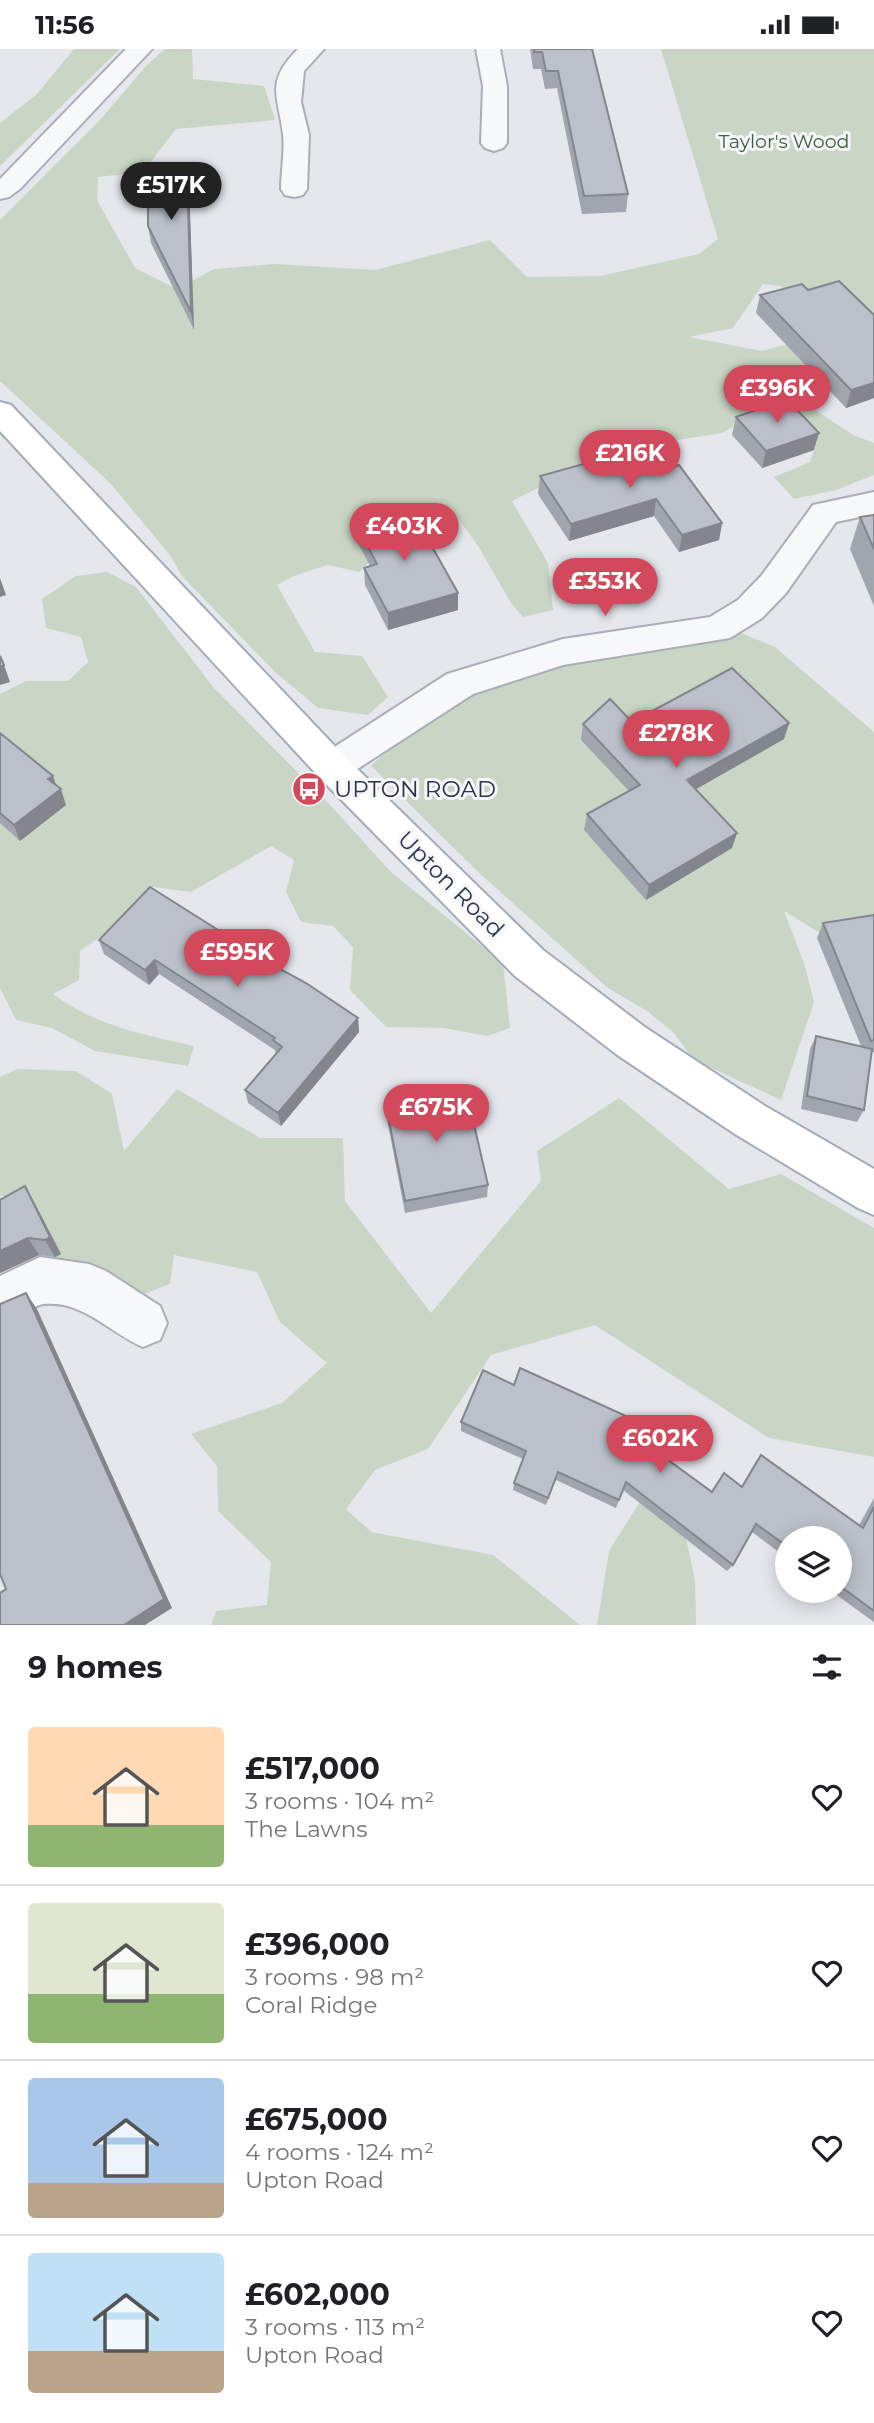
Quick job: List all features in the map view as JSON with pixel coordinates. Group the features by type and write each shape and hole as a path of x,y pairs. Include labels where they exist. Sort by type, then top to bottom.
{"main road":[{"name":"Upton Road","path":"0,412 332,767 529,963 631,1041 750,1120 874,1193"}],"street":[{"path":"0,191 11,183 140,49"},
{"path":"294,188 296,135 288,102 292,69 312,49"},
{"path":"488,49 495,86 494,143"},
{"path":"332,767 460,684 563,652 718,629 750,609 774,584 825,513 874,503"},
{"path":"0,1301 40,1280 89,1287 143,1323"}],"green space":[{"path":"74,49 120,49 0,166 0,123 36,95"},
{"name":"Taylor's Wood","path":"165,49 192,49 193,79 264,86 275,120 176,129 143,172 98,177 97,200 135,268 177,289 214,269 275,264 375,270 490,240 527,277 600,276 699,254 718,239 661,49 874,49 874,335 780,286 763,284 733,328 689,337 762,351 799,341 838,381 820,389 776,391 741,422 722,433 677,440 652,437 607,469 554,480 512,501 548,563 553,610 523,617 511,603 478,546 451,508 394,504 375,515 388,545 359,572 328,565 294,576 277,585 315,652 362,656 388,697 368,715 318,708 275,672 182,576 170,555 111,484 0,381 0,220 100,120 145,67"},
{"path":"806,404 853,435 874,443 874,475 836,490 794,499 774,477 810,462 817,442 788,419"},
{"path":"107,572 136,587 214,688 331,806 391,872 503,963 510,1028 487,1036 444,1028 386,1027 350,990 353,947 333,926 301,922 286,892 294,860 271,846 191,892 153,887 131,915 80,951 79,980 53,994 102,1021 138,1033 194,1046 188,1066 95,1051 52,1028 16,1020 0,988 0,694 26,681 68,681 88,662 81,637 46,628 42,599 76,576"},
{"path":"739,632 775,647 874,732 874,943 834,942 784,911 805,966 814,1002 781,1100 694,1060 674,1033 647,1011 608,988 477,871 371,766 403,736 451,698 579,656"},
{"path":"17,1069 76,1071 112,1094 124,1151 177,1089 260,1138 343,1138 345,1201 431,1313 541,1181 537,1151 619,1098 729,1189 781,1174 874,1228 874,1457 769,1438 595,1325 491,1355 428,1449 375,1470 346,1509 371,1532 493,1555 580,1625 211,1625 216,1611 267,1605 271,1562 218,1511 217,1466 191,1434 282,1403 327,1363 280,1322 257,1272 174,1255 170,1284 141,1295 38,1251 7,1196 0,1196 0,1077"},
{"path":"674,1482 695,1580 696,1625 597,1625 609,1551 651,1484"}],"building":[{"path":"534,49 592,49 628,194 584,196 558,71 546,71 542,52 534,52"},
{"path":"187,166 191,312 148,226 148,169"},
{"path":"839,281 874,315 874,383 851,390 760,295 802,284 808,290"},
{"path":"787,399 819,433 766,451 736,417"},
{"path":"649,446 666,469 679,465 722,523 682,535 656,499 571,524 540,476"},
{"path":"412,511 458,593 388,613 364,568 377,564 357,526"},
{"path":"874,515 874,549 860,517"},
{"path":"732,668 789,723 687,780 737,833 649,885 587,814 640,785 583,724 610,699 632,722"},
{"path":"0,733 53,776 48,779 61,789 14,825 0,813"},
{"path":"150,887 358,1018 278,1113 245,1090 282,1047 273,1040 275,1038 155,960 145,970 99,940"},
{"path":"874,915 874,1040 871,1041 823,923"},
{"path":"816,1036 872,1049 864,1110 807,1096"},
{"path":"465,1086 488,1185 405,1201 385,1101"},
{"path":"25,1186 50,1237 45,1240 28,1238 0,1251 0,1200"},
{"path":"26,1293 164,1599 124,1625 0,1625 0,1593 6,1589 0,1574 0,1304"},
{"path":"520,1368 646,1425 641,1440 712,1492 724,1473 742,1487 761,1455 863,1528 874,1507 874,1611 852,1595 852,1526 775,1526 775,1538 756,1524 733,1565 626,1482 619,1500 558,1472 548,1498 514,1483 526,1451 461,1422 483,1370 514,1385"}],"place":[{"name":"UPTON ROAD","path":"309,789"}]}
